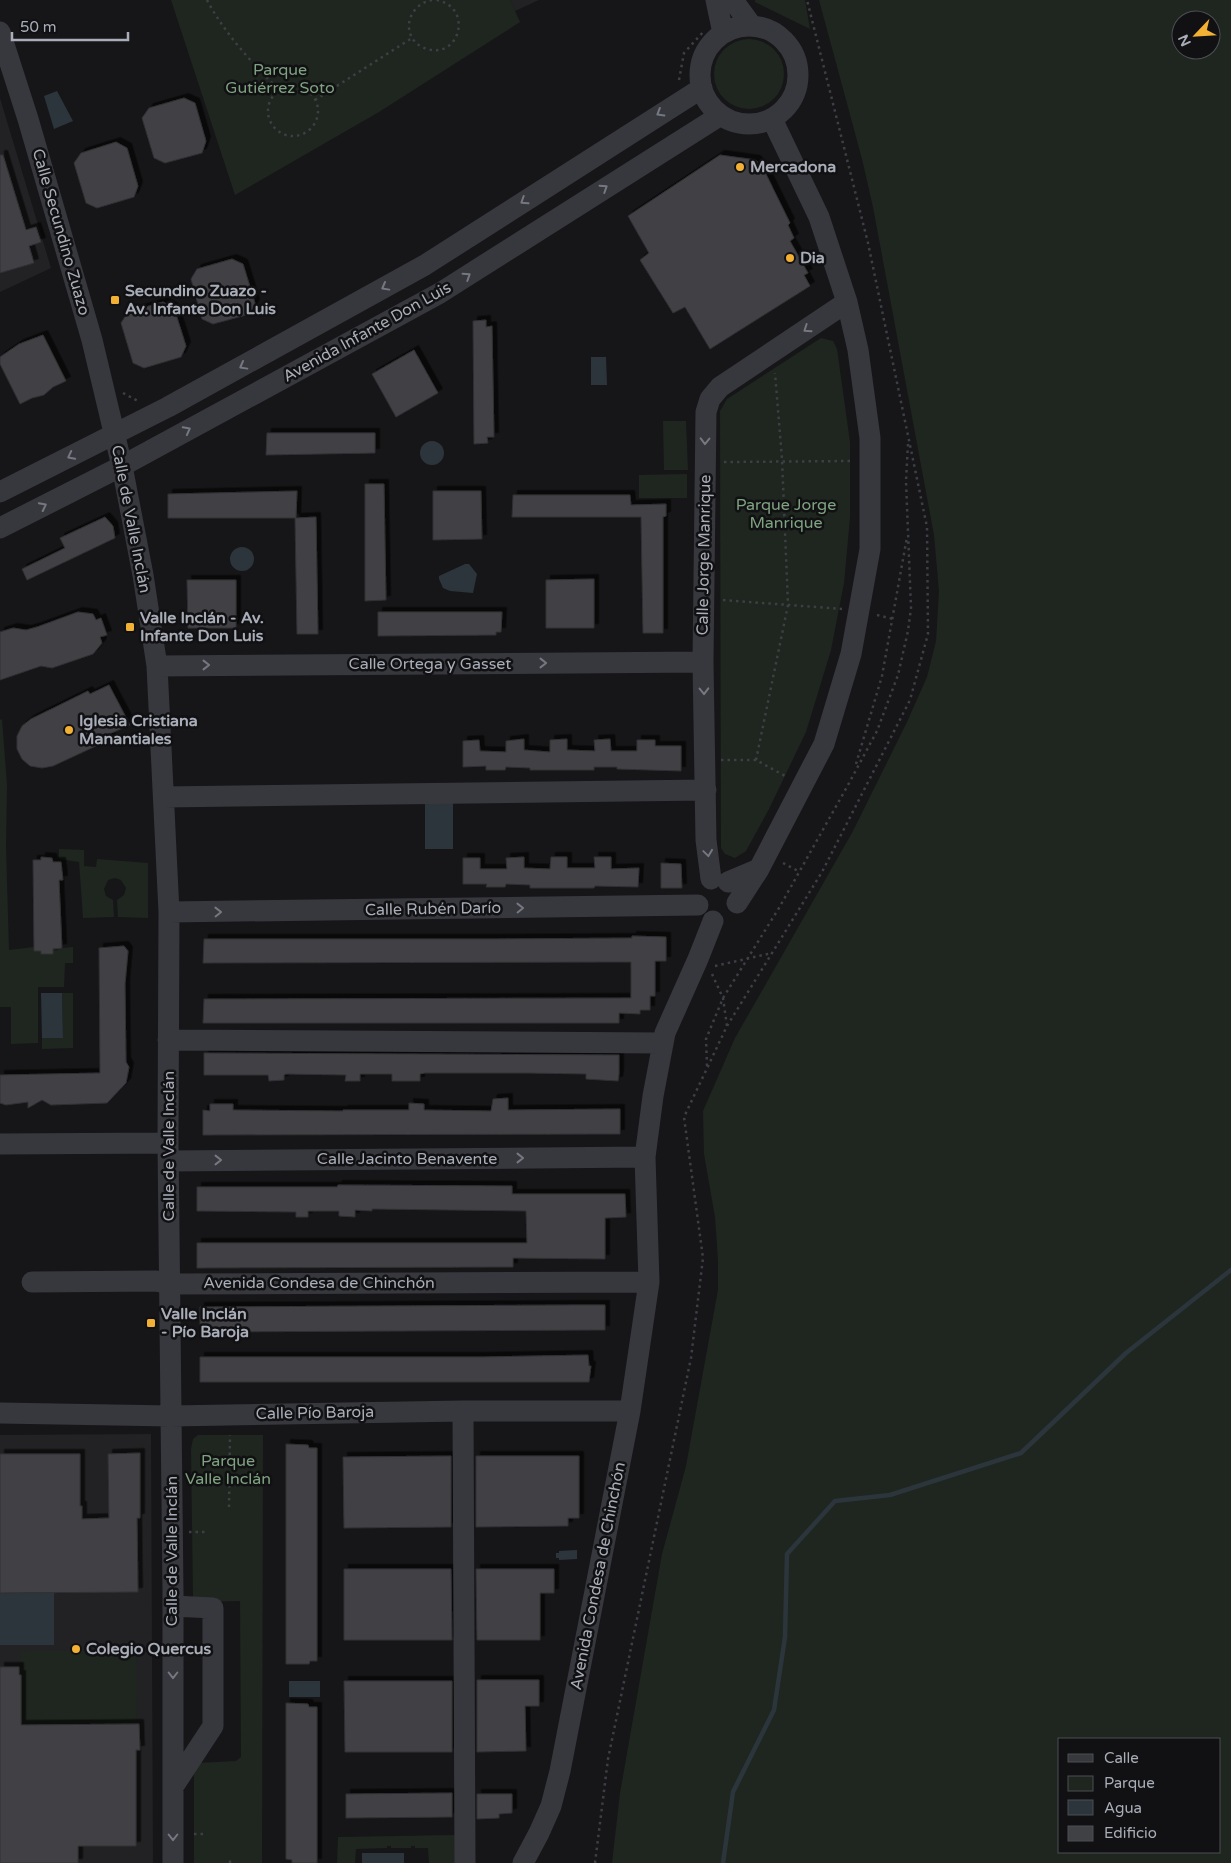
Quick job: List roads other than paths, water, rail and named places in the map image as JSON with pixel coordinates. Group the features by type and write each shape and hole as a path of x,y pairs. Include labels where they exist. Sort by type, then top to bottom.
{"street":[{"path":"716,0 723,33"},
{"path":"733,0 750,25"},
{"path":"750,25 765,28 778,34 788,44 796,57 799,71 798,86 784,111 772,119 746,124 732,121 721,115 709,103 702,88 700,75 701,63 713,41 723,33 741,26 750,25"},
{"name":"Calle Secundino Zuazo","path":"0,32 28,119 92,340 115,434"},
{"name":"Avenida Infante Don Luis","path":"0,492 174,404 426,264 702,88"},
{"name":"Avenida Infante Don Luis","path":"0,528 122,466 440,293 721,115"},
{"path":"759,869 720,881 706,882 698,892 698,905 704,916 713,921 725,920 732,916 737,903 759,869 824,744 852,654 870,549 870,438 860,360 847,302 819,217 772,119"},
{"name":"Calle Jorge Manrique","path":"720,881 706,840 703,662 706,412 710,399 720,387 847,302"},
{"name":"Calle de Valle Inclán","path":"115,434 143,575 157,666 169,912 168,1040 173,1606 173,1863"},
{"name":"Calle Ortega y Gasset","path":"157,666 703,662"},
{"path":"164,797 706,790"},
{"path":"720,881 736,895 737,903"},
{"name":"Calle Rubén Darío","path":"169,912 698,905"},
{"name":"Avenida Condesa de Chinchón","path":"523,1863 551,1806 560,1770 630,1411 649,1282 645,1157 653,1096 665,1033 713,921"},
{"path":"168,1040 663,1043"},
{"name":"Calle Jacinto Benavente","path":"0,1144 169,1152 645,1157"},
{"name":"Avenida Condesa de Chinchón","path":"32,1282 156,1280 170,1284 649,1282"},
{"path":"464,1411 465,1863"},
{"name":"Calle Pío Baroja","path":"0,1413 171,1416 464,1411 630,1411"},
{"path":"173,1606 213,1608 213,1726 173,1787"}],"water":[{"path":"57,91 73,121 54,129 44,96"},
{"path":"591,357 606,357 607,385 591,385"},
{"path":"432,441 441,444 444,453 441,462 432,465 423,462 420,453 423,444"},
{"path":"242,547 251,550 254,559 251,568 242,571 233,568 230,559 233,550"},
{"path":"469,564 477,574 473,593 450,591 443,588 439,576"},
{"path":"425,796 453,796 453,849 425,849"},
{"path":"41,993 62,993 63,1038 42,1038"},
{"path":"577,1550 577,1559 559,1560 559,1558 556,1558 556,1553 559,1553 559,1551"},
{"path":"0,1593 54,1593 54,1645 0,1645"},
{"path":"289,1681 320,1681 320,1697 289,1697"},
{"path":"362,1853 404,1853 404,1863 362,1863"}],"waterway":[{"path":"723,1863 733,1792 774,1710 785,1637 787,1554 835,1501 890,1495 1021,1453 1126,1353 1231,1270"}],"place":[{"name":"Mercadona","path":"740,167"},
{"name":"Dia","path":"790,258"},
{"name":"Secundino Zuazo - Av. Infante Don Luis","path":"115,300"},
{"name":"Valle Inclán - Av. Infante Don Luis","path":"130,627"},
{"name":"Iglesia Cristiana Manantiales","path":"69,730"},
{"name":"Valle Inclán - Pío Baroja","path":"151,1323"},
{"name":"Colegio Quercus","path":"76,1649"}],"park label":[{"name":"Parque Gutiérrez Soto","path":"280,79"},
{"name":"Parque Jorge Manrique","path":"786,514"},
{"name":"Parque Valle Inclán","path":"228,1470"}]}
